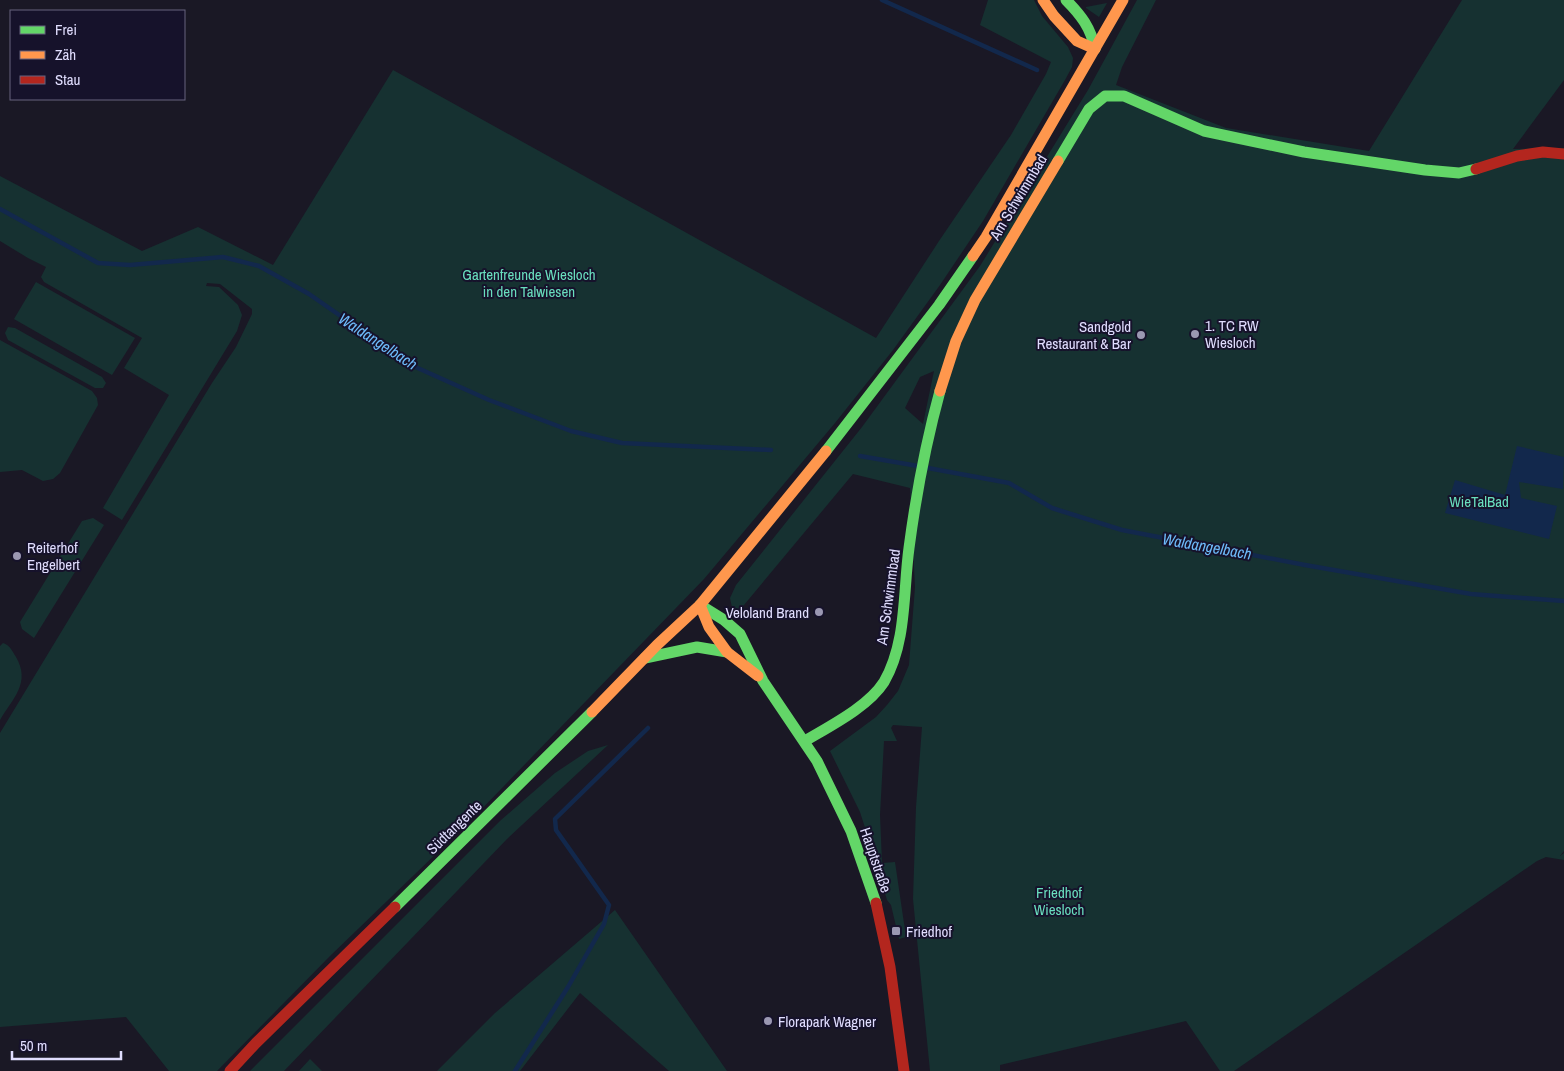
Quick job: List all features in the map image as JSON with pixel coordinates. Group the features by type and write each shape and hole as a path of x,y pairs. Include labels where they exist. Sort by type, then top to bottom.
{"street":[{"path":"1044,0 1054,16 1077,41 1095,49 1094,36 1090,26 1066,0"},
{"name":"Südtangente","path":"230,1071 256,1043 552,753 645,658 700,606 850,422 944,298 1003,210 1123,0"},
{"name":"Am Schwimmbad","path":"805,741 870,698 883,682 893,663 899,634 909,548 925,454 940,388 969,309 1089,109 1096,102 1105,96 1124,96 1204,131 1304,152 1425,170 1459,173 1517,156 1543,152 1564,154"},
{"name":"Hauptstraße","path":"700,606 709,626 727,652 762,680"},
{"name":"Hauptstraße","path":"700,606 719,615 743,638 762,680 805,741 824,772 837,800 870,884 886,948 904,1071"},
{"path":"645,658 697,647 727,652"}],"green space":[{"name":"Gartenfreunde Wiesloch in den Talwiesen","path":"988,0 1034,0 1042,16 1068,47 1073,58 1072,67 983,221 940,285 893,350 835,423 704,579 471,820 330,956 217,1071 169,1071 126,1017 0,1027 0,733 212,383 236,347 252,314 252,309 220,284 207,283 206,286 219,287 238,305 242,315 237,331 122,520 103,508 169,395 124,368 142,338 44,282 41,277 46,267 0,241 0,176 142,251 198,227 273,265 393,70 876,338 1011,135 1051,62 980,25"},
{"path":"1137,0 1156,0 1122,67 1116,85 1226,128 1369,151 1462,0 1564,0 1564,80 1513,149 1564,148 1564,851 1560,856 1564,853 1564,860 1546,857 1537,861 1234,1071 1220,1071 1186,1021 1000,1065 1000,1071 930,1071 913,899 916,807 922,727 893,725 891,728 897,741 884,741 880,815 882,862 895,862 906,937 899,939 891,905 887,900 860,812 830,751 876,717 898,691 909,665 915,587 910,488 853,474 734,617 730,598 736,585 862,427 980,266 1088,90","holes":["934,371 923,424 905,408 920,377"]},
{"path":"1107,3 1099,17 1086,8 1086,7"},
{"path":"36,282 135,338 112,375 14,319"},
{"path":"8,327 15,328 102,377 106,383 103,388 95,388 8,340 5,333"},
{"path":"0,340 92,391 97,398 98,405 60,473 53,479 43,481 22,470 0,472"},
{"path":"93,518 104,525 34,638 22,629 20,622 82,521"},
{"path":"3,643 9,647 16,657 22,675 15,697 0,720 0,646"},
{"path":"608,745 507,839 284,1071 250,1071 501,820 555,773 588,751"},
{"path":"615,910 727,1071 669,1071 580,993 520,1071 437,1071 495,1013"},
{"path":"310,1059 322,1071 299,1071"}],"water":[{"path":"1517,446 1564,457 1563,489 1519,482 1521,498 1557,506 1549,539 1445,513 1455,480 1505,495"}],"waterway":[{"path":"882,0 1037,70"},
{"name":"Waldangelbach","path":"0,209 98,263 130,265 223,257 259,266 309,294 411,365 489,400 571,431 622,443 771,450"},
{"name":"Waldangelbach","path":"860,456 918,466"},
{"name":"Waldangelbach","path":"928,468 1009,483 1052,508 1122,530 1471,594 1564,601"},
{"path":"515,1071 568,987 604,924 609,905 556,830 555,819 648,728"}],"traffic: fast":[{"path":"1066,0 1085,22 1095,49"},
{"path":"1058,161 1089,109 1105,96 1124,96 1204,131 1304,152 1425,170 1459,173 1476,169"},
{"path":"826,451 939,305 973,256"},
{"path":"805,741 859,708 877,691 884,682 891,667 897,650 903,616 909,548 918,488 940,391"},
{"path":"700,605 724,620 740,634 763,681 817,761 851,831 876,903"},
{"path":"645,658 697,647 727,652"},
{"path":"395,907 592,712"}],"traffic: slow":[{"path":"1043,0 1054,16 1077,41 1095,49"},
{"path":"973,256 986,237 1123,0"},
{"path":"940,391 956,341 975,300 1058,161"},
{"path":"592,712 657,645 700,605 826,451"},
{"path":"700,605 709,627 727,652 758,676"}],"traffic: jam":[{"path":"1476,169 1517,156 1543,152 1564,154"},
{"path":"876,903 890,967 904,1071"},
{"path":"230,1071 256,1043 395,907"}],"place":[{"name":"1. TC RW Wiesloch","path":"1195,334"},
{"name":"Sandgold Restaurant & Bar","path":"1141,335"},
{"name":"Reiterhof Engelbert","path":"17,556"},
{"name":"Veloland Brand","path":"819,612"},
{"name":"Friedhof","path":"896,931"},
{"name":"Florapark Wagner","path":"768,1021"}],"park label":[{"name":"WieTalBad","path":"1479,501"},
{"name":"Friedhof Wiesloch","path":"1059,900"}]}
